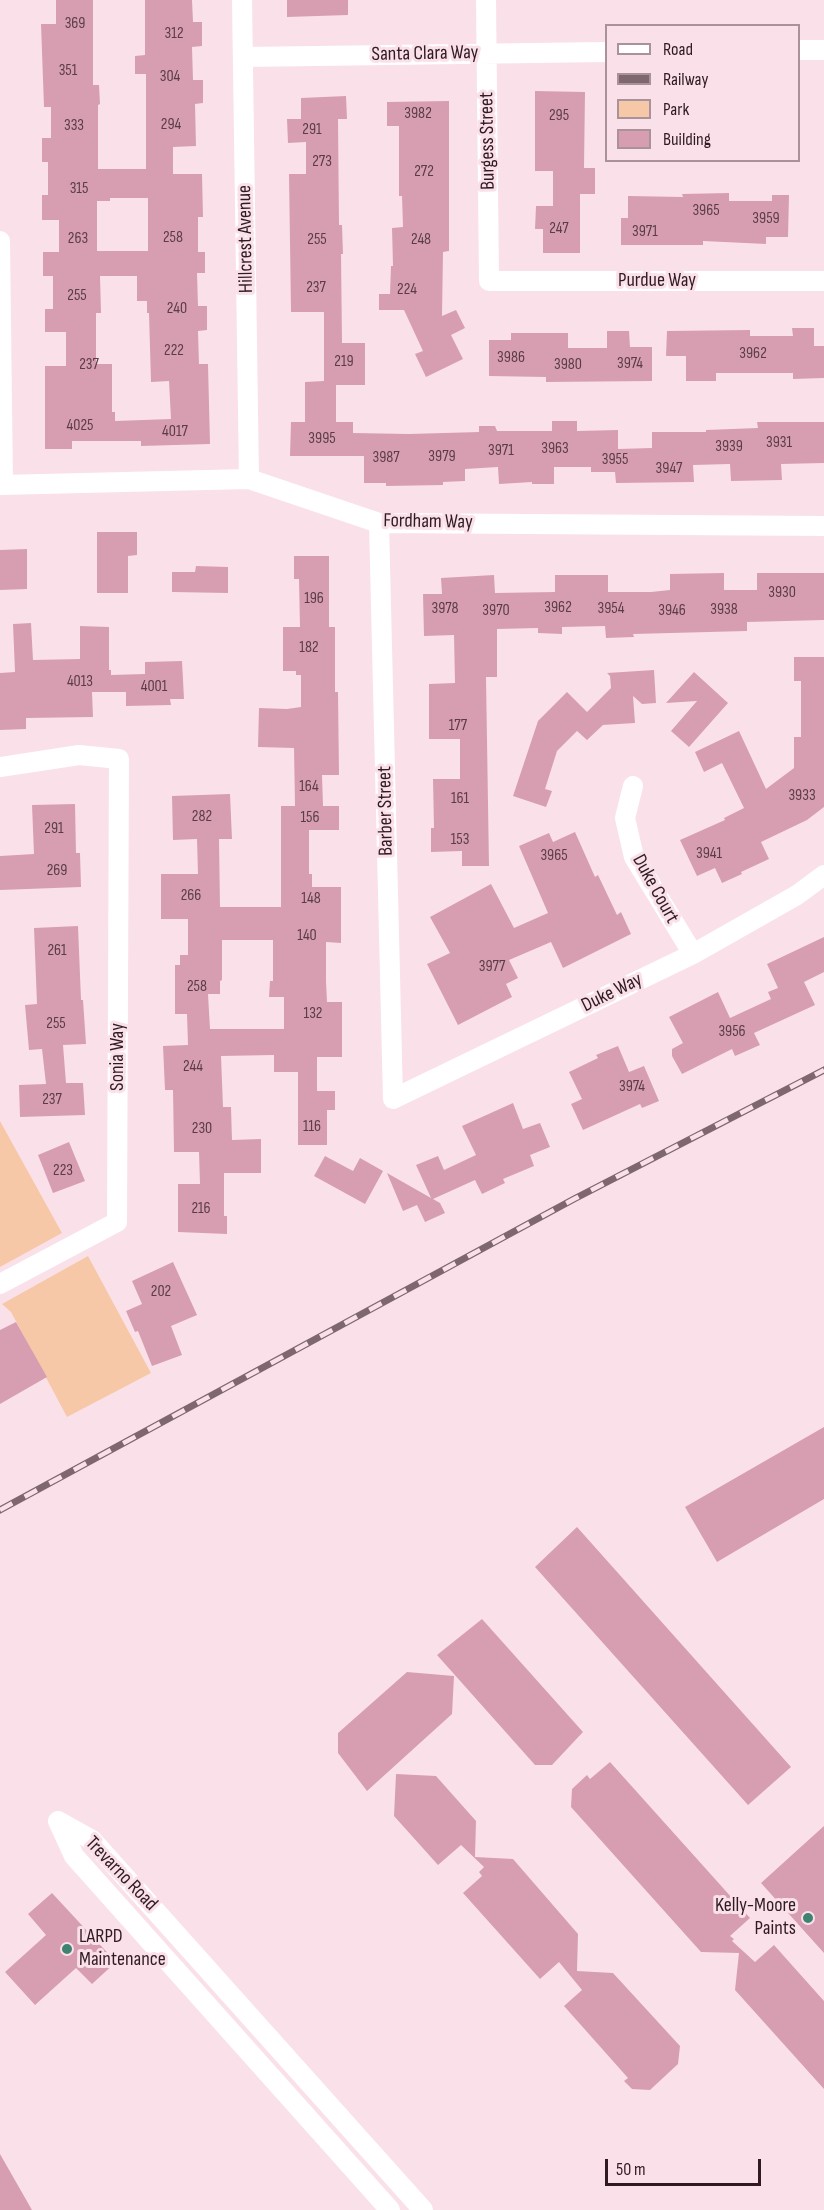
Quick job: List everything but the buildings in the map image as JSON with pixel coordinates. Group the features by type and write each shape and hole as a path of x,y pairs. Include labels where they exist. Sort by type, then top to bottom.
{"street":[{"name":"Hillcrest Avenue","path":"242,0 249,479"},
{"name":"Burgess Street","path":"486,0 489,281"},
{"path":"800,50 824,50"},
{"name":"Santa Clara Way","path":"243,57 605,52"},
{"path":"0,241 1,485"},
{"name":"Purdue Way","path":"489,281 824,281"},
{"name":"Fordham Way","path":"1,485 249,479 379,523 824,526"},
{"name":"Barber Street","path":"379,523 393,1098"},
{"name":"Sonia Way","path":"0,767 79,755 119,759 117,1222 0,1284"},
{"name":"Duke Court","path":"633,786 625,818 634,857 693,954"},
{"name":"Duke Way","path":"393,1098 693,954 797,895 824,875"},
{"name":"Trevarno Road","path":"390,2210 75,1856 58,1821 92,1840 423,2210"}],"green space":[{"path":"0,1121 62,1233 0,1267"},
{"path":"88,1256 151,1373 67,1417 11,1312 2,1304"}],"railway":[{"path":"0,1510 574,1199 824,1070"}],"place":[{"name":"Kelly-Moore Paints","path":"808,1918"},
{"name":"LARPD Maintenance","path":"67,1949"}]}
